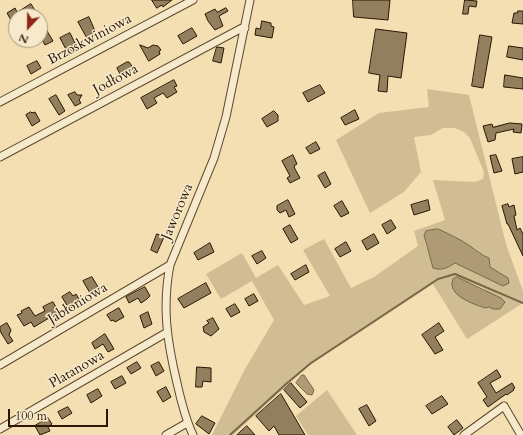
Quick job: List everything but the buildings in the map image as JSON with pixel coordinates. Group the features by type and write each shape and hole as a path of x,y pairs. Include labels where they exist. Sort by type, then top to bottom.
{"street":[{"name":"Brzoskwiniowa","path":"0,102 192,0"},
{"name":"Jaworowa","path":"193,435 187,423 166,333 167,282 170,265 214,158 226,117 250,0"},
{"name":"Jodłowa","path":"0,157 242,28 245,28"},
{"name":"Jabłoniowa","path":"0,365 170,265"},
{"name":"Platanowa","path":"0,429 166,333"},
{"path":"464,435 504,406 521,435"},
{"path":"166,435 187,423"}],"shaded area":[{"path":"427,89 469,95 506,244 523,291 523,303 467,339 433,284 307,367 233,435 212,435 245,369 274,320 252,281 221,299 206,274 242,253 256,278 278,265 304,305 330,296 303,250 324,239 351,288 374,277 418,246 414,231 445,220 433,180 475,182 483,179 484,172 470,138 464,132 455,128 443,128 431,135 414,137 421,172 404,192 370,213 336,140 379,113 429,107","holes":["438,229 462,241 489,258 489,267 507,278 503,286 455,263 440,270 428,252 425,241 426,231","457,277 485,289 493,309 489,307 483,308 474,303 466,293"]},
{"path":"438,229 462,241 489,258 490,267 508,278 509,283 503,286 455,263 444,268 433,268 424,235 426,231"},
{"path":"457,277 501,298 505,302 500,309 493,309 489,307 485,308 462,298 453,290 453,279"},
{"path":"302,375 304,375 314,390 312,395 307,394 296,383"},
{"path":"327,390 357,435 308,435 296,416"}],"waterway":[{"path":"230,435 311,363 438,279 455,274 523,303"}]}
